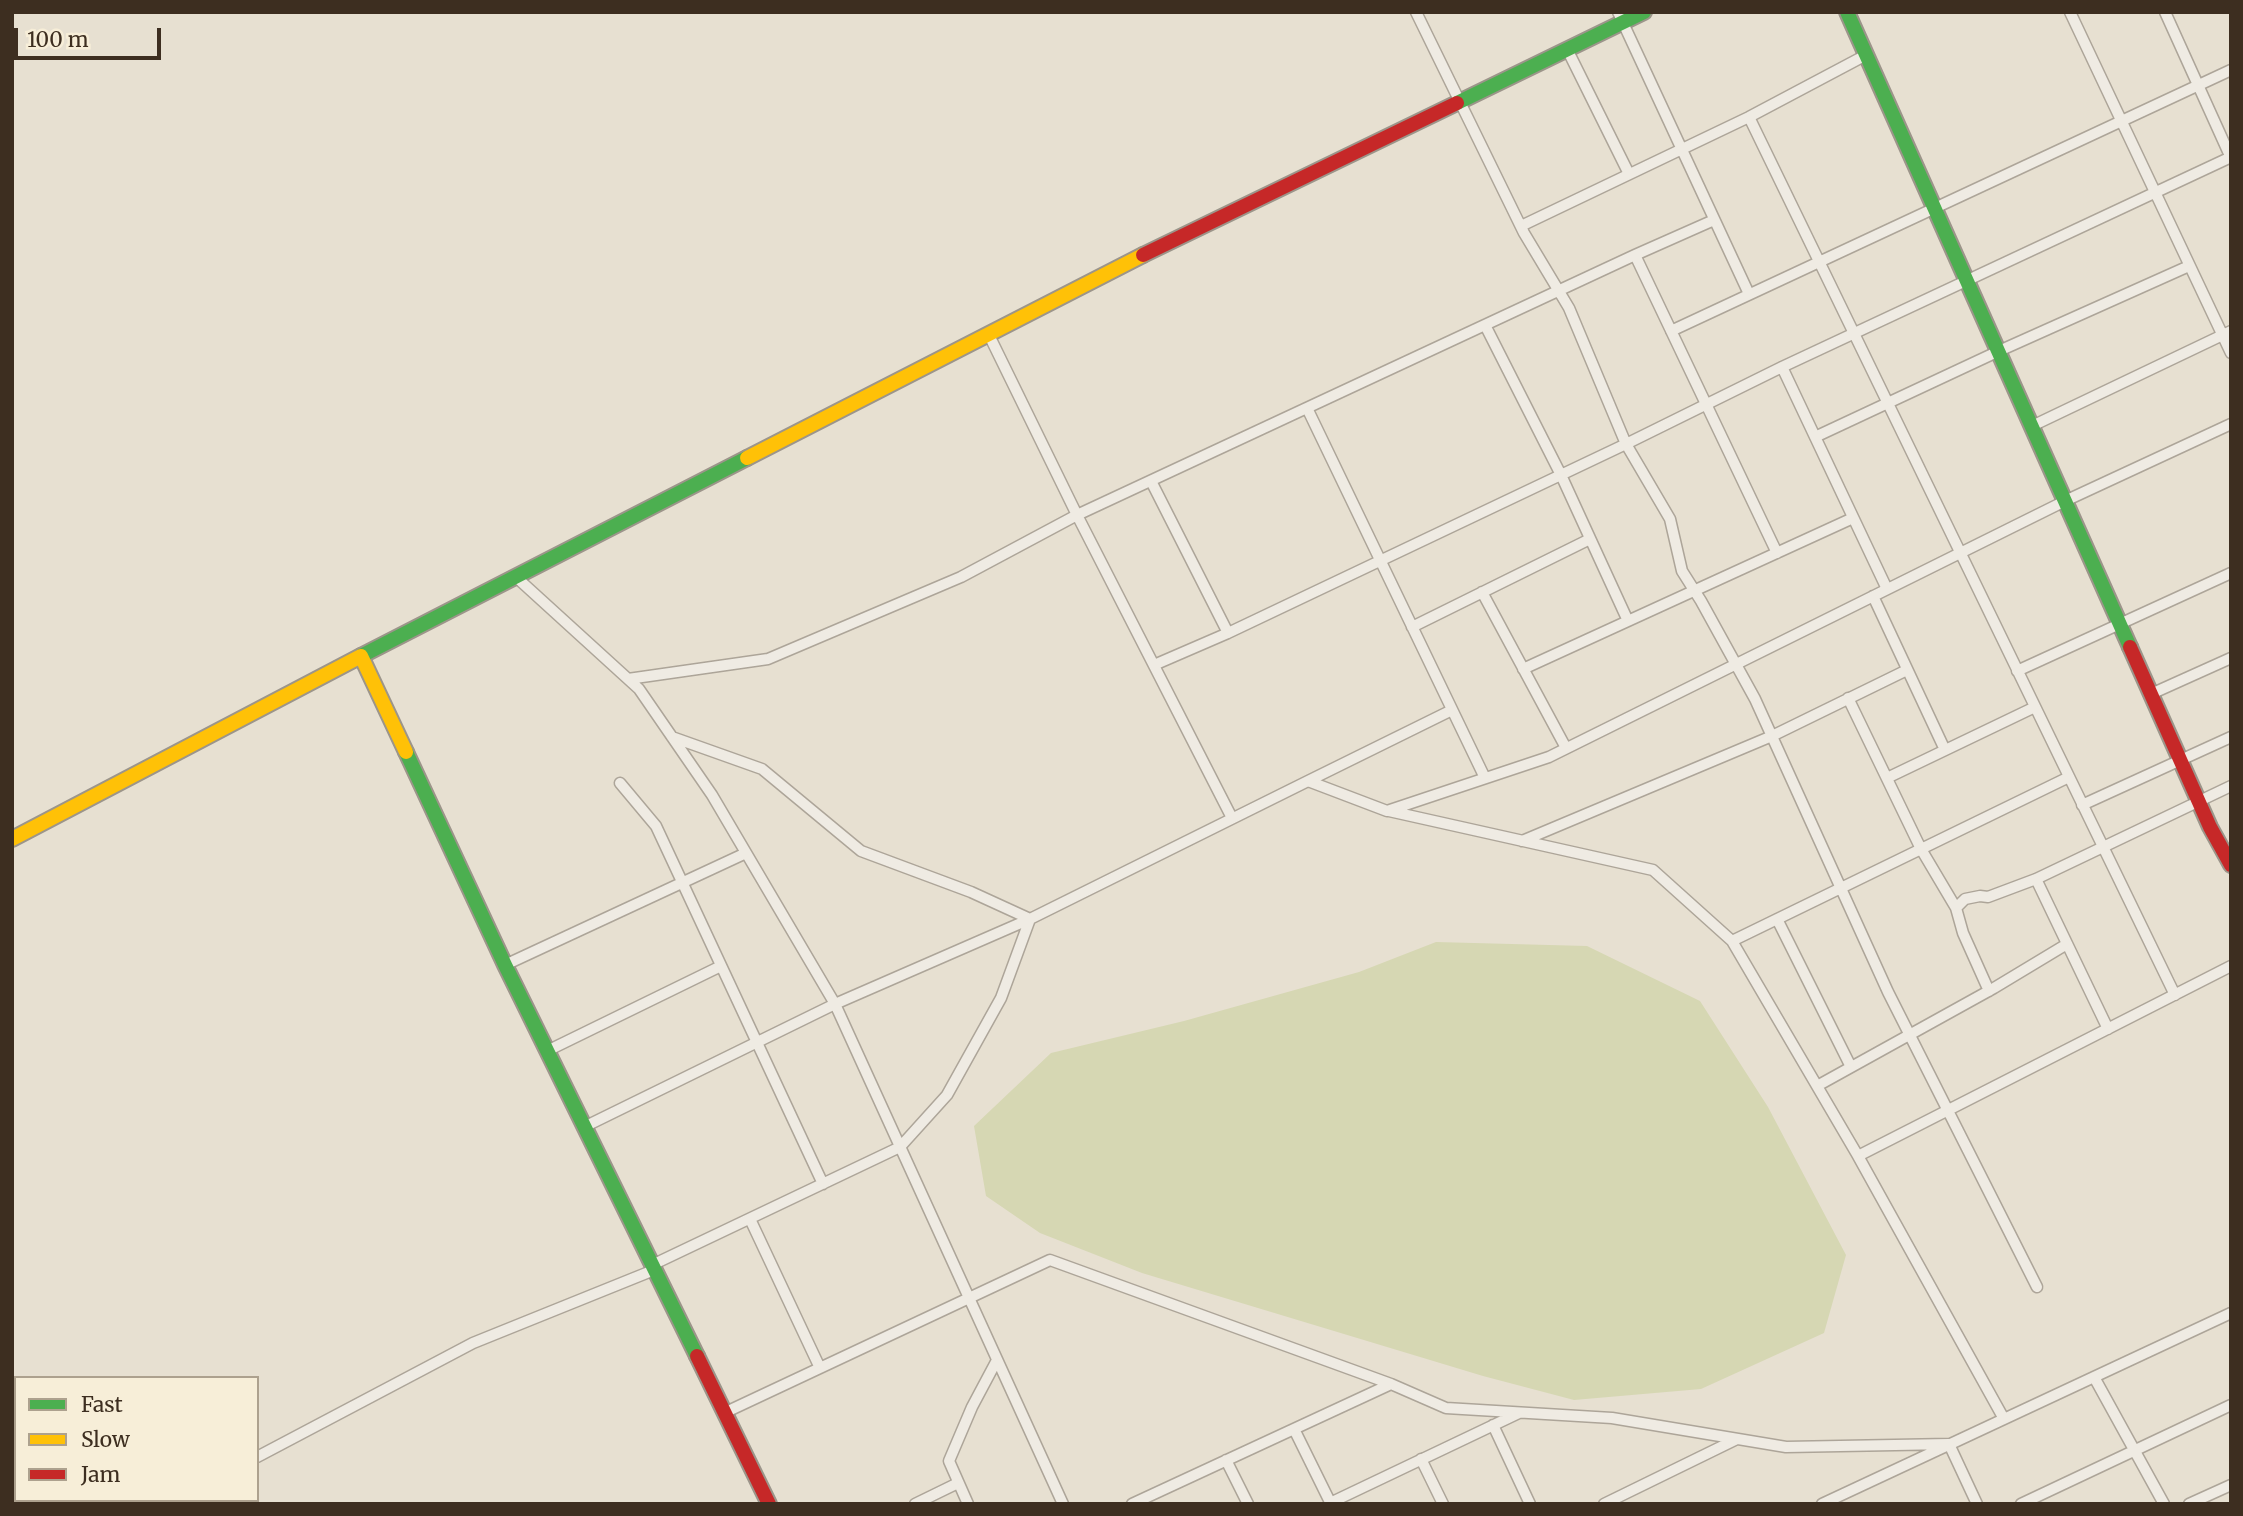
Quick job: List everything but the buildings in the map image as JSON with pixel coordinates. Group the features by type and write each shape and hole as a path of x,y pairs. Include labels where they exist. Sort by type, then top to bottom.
{"main road":[{"path":"12,839 360,656 1091,280 1567,49 1620,17 1644,12"},
{"path":"1847,12 2180,760 2231,866"},
{"path":"360,656 505,965 769,1504"}],"street":[{"path":"1416,12 1521,226 1569,308 1626,444 1670,519 1682,571 1736,664 1772,736 1910,1035 2037,1287"},
{"path":"2070,12 2189,266 2227,333 2231,353"},
{"path":"1154,665 1228,633 1853,333 2231,157 2165,12"},
{"path":"1620,17 1749,294"},
{"path":"1567,49 1629,174"},
{"path":"1521,226 1749,117 1866,55"},
{"path":"1671,331 2231,70"},
{"path":"1749,117 2175,995"},
{"path":"628,679 768,659 961,577 1077,515 1714,220"},
{"path":"1635,255 1777,553"},
{"path":"1815,437 2189,266"},
{"path":"1485,325 1561,475 1628,621"},
{"path":"988,333 1077,515 1232,818"},
{"path":"2032,426 2227,333"},
{"path":"1782,367 1887,589"},
{"path":"1307,408 1485,778"},
{"path":"1387,811 1549,757 2065,501 2231,424"},
{"path":"1151,481 1228,633"},
{"path":"1523,668 1853,518"},
{"path":"1412,627 1590,539"},
{"path":"2017,671 2231,573"},
{"path":"516,577 639,690 712,795 835,1004 1063,1504"},
{"path":"1482,592 1566,748"},
{"path":"1873,596 1945,750"},
{"path":"2151,694 2231,658"},
{"path":"1521,841 1772,736 1907,670"},
{"path":"1848,698 1921,849 1956,908 1963,933 1989,991"},
{"path":"1887,778 2035,707"},
{"path":"584,1127 835,1004 1030,919 1452,710"},
{"path":"672,737 762,769 861,851 971,892 1030,919"},
{"path":"2082,805 2231,737"},
{"path":"1732,941 2069,777"},
{"path":"1308,781 1387,811 1653,870 1732,941 1858,1156 2004,1419"},
{"path":"620,783 656,826 823,1184"},
{"path":"1956,908 1965,899 1988,897 2036,879 2231,786"},
{"path":"505,965 746,853"},
{"path":"2036,879 2108,1029"},
{"path":"259,1456 473,1343 653,1267 901,1147 947,1095 1001,998 1030,919"},
{"path":"1777,919 1851,1067"},
{"path":"1817,1086 1989,991 2067,944"},
{"path":"547,1051 721,966"},
{"path":"1858,1156 2231,966"},
{"path":"750,1219 820,1368"},
{"path":"724,1413 1051,1260 1391,1384 1446,1408 1612,1418 1786,1447 1949,1444"},
{"path":"1822,1504 2230,1316"},
{"path":"968,1504 949,1461 972,1407 998,1360"},
{"path":"2094,1377 2164,1504"},
{"path":"1132,1504 1391,1384"},
{"path":"2021,1504 2231,1405"},
{"path":"1294,1429 1331,1503 1520,1412"},
{"path":"1493,1425 1530,1504"},
{"path":"1604,1504 1737,1439"},
{"path":"1949,1444 1978,1504"},
{"path":"1227,1460 1248,1504"},
{"path":"1421,1460 1443,1504"},
{"path":"915,1504 958,1483"},
{"path":"2189,1504 2231,1485"},
{"path":"1157,1492 1162,1504"}],"green space":[{"path":"1436,942 1587,946 1700,1001 1768,1107 1846,1255 1824,1333 1701,1389 1574,1400 1483,1376 1142,1273 1040,1233 986,1196 974,1126 1051,1053 1184,1021 1359,972"}],"traffic: fast":[{"path":"1457,103 1644,12"},
{"path":"1847,12 2130,647"},
{"path":"361,656 747,458"},
{"path":"406,752 505,965 697,1356"}],"traffic: slow":[{"path":"747,458 1143,255"},
{"path":"12,839 361,656 406,752"}],"traffic: jam":[{"path":"1143,255 1457,103"},
{"path":"2130,647 2210,827 2231,865"},
{"path":"697,1356 769,1504"}]}
